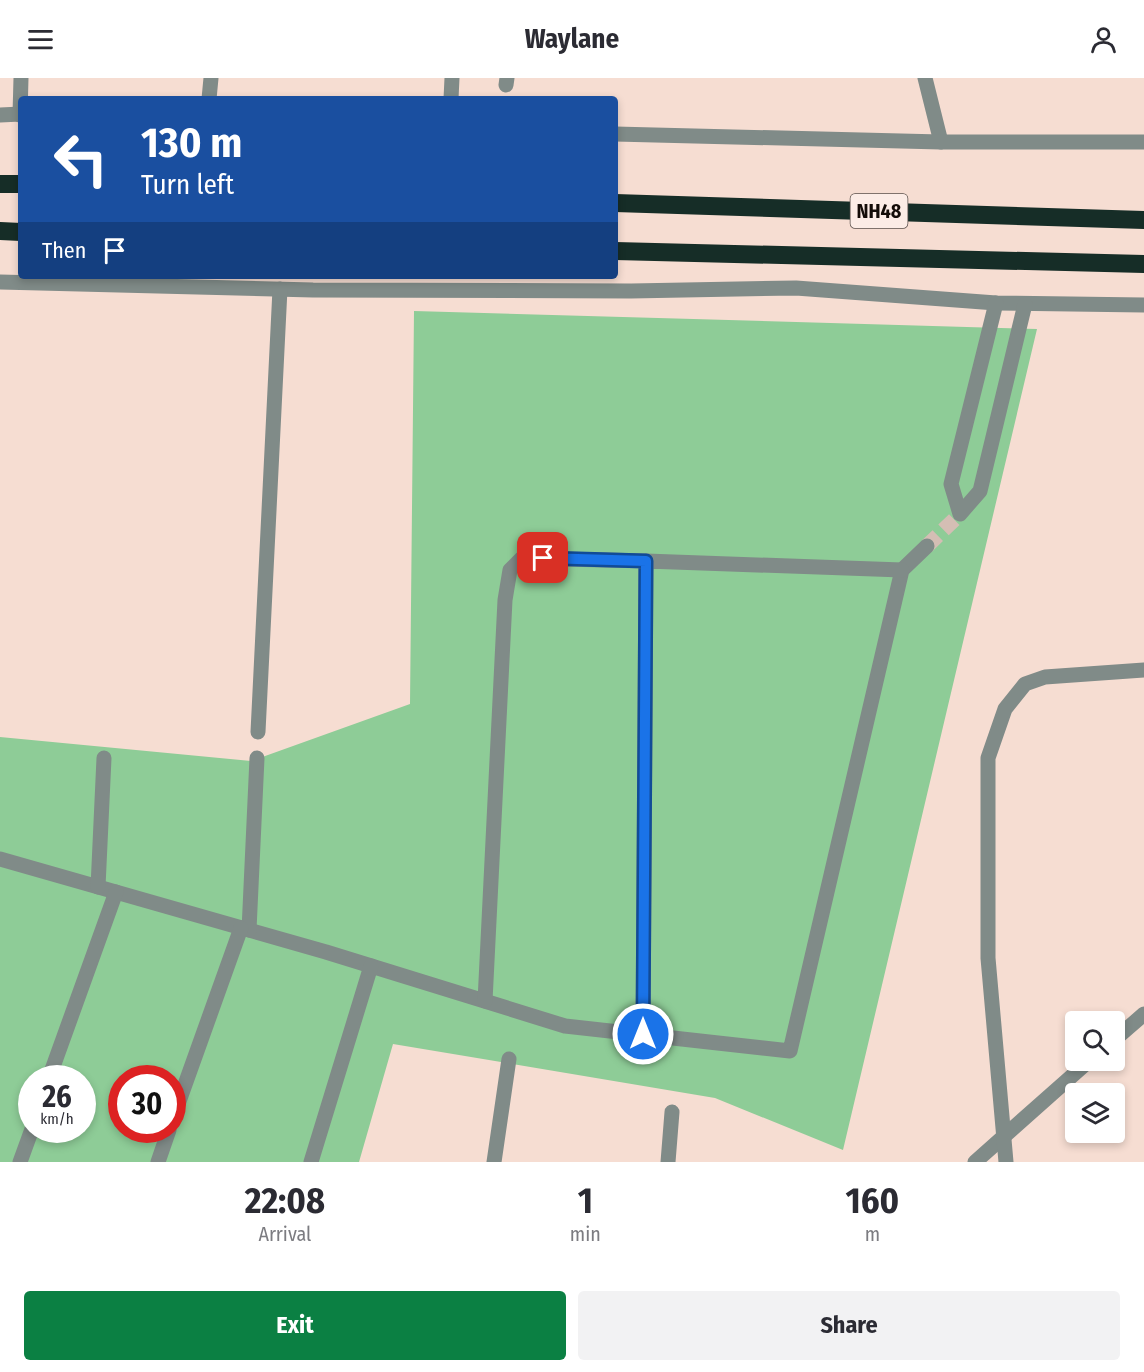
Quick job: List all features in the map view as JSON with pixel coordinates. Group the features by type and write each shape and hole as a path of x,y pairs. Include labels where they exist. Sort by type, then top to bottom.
{"highway":[{"path":"0,184 18,184"},
{"name":"NH48","path":"618,203 1144,219"},
{"path":"0,231 18,232"},
{"name":"NH48","path":"618,251 1144,264"}],"street":[{"path":"20,96 21,78"},
{"path":"209,96 211,78"},
{"path":"452,78 452,96"},
{"path":"925,78 940,142"},
{"path":"0,115 18,114"},
{"path":"618,134 940,142 1144,142"},
{"path":"0,282 280,289 631,291 796,288 996,303 1144,305"},
{"path":"258,732 280,289"},
{"path":"996,303 951,484 960,514 980,491 1025,304"},
{"path":"0,859 371,966 565,1026 790,1051 902,570 927,546"},
{"path":"485,1001 505,600 510,570 522,558 902,570"},
{"path":"643,1034 646,561"},
{"path":"1006,1162 988,958 988,758 1005,709 1025,684 1045,677 1144,670"},
{"path":"98,887 104,758"},
{"path":"186,1084 245,929 257,758"},
{"path":"54,1065 116,892"},
{"path":"310,1162 371,966"},
{"path":"1125,1030 1144,1014"},
{"path":"494,1162 509,1059"},
{"path":"975,1162 1078,1071"},
{"path":"668,1162 672,1112"},
{"path":"20,1162 27,1143"},
{"path":"158,1162 165,1143"}],"green space":[{"path":"414,311 1037,329 843,1150 715,1098 393,1044 359,1162 0,1162 0,737 251,761 410,704"}],"tunnel":[{"path":"927,546 960,514"}],"route":[{"path":"543,558 646,561 643,1034"}]}
